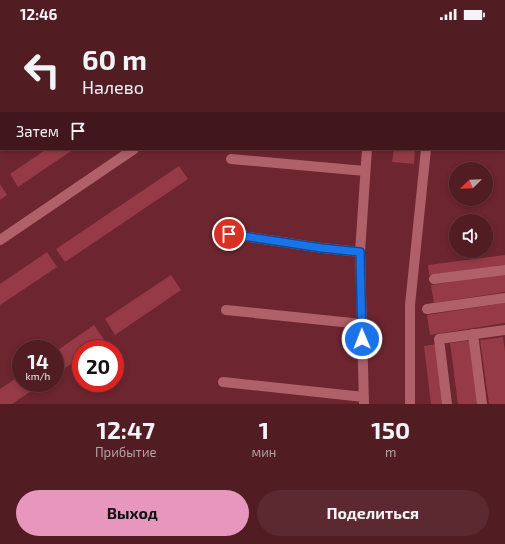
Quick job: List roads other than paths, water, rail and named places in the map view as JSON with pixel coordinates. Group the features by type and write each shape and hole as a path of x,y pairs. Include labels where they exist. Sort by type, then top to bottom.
{"street":[{"path":"0,240 133,150"},
{"path":"223,382 364,401 360,252 367,150"},
{"path":"410,404 410,305 426,150"},
{"path":"231,159 365,171"},
{"path":"229,234 322,248 360,252"},
{"path":"434,279 505,270"},
{"path":"427,309 505,298"},
{"path":"226,310 362,324"},
{"path":"447,404 439,339 504,330 505,340"},
{"path":"473,334 482,404"}]}
